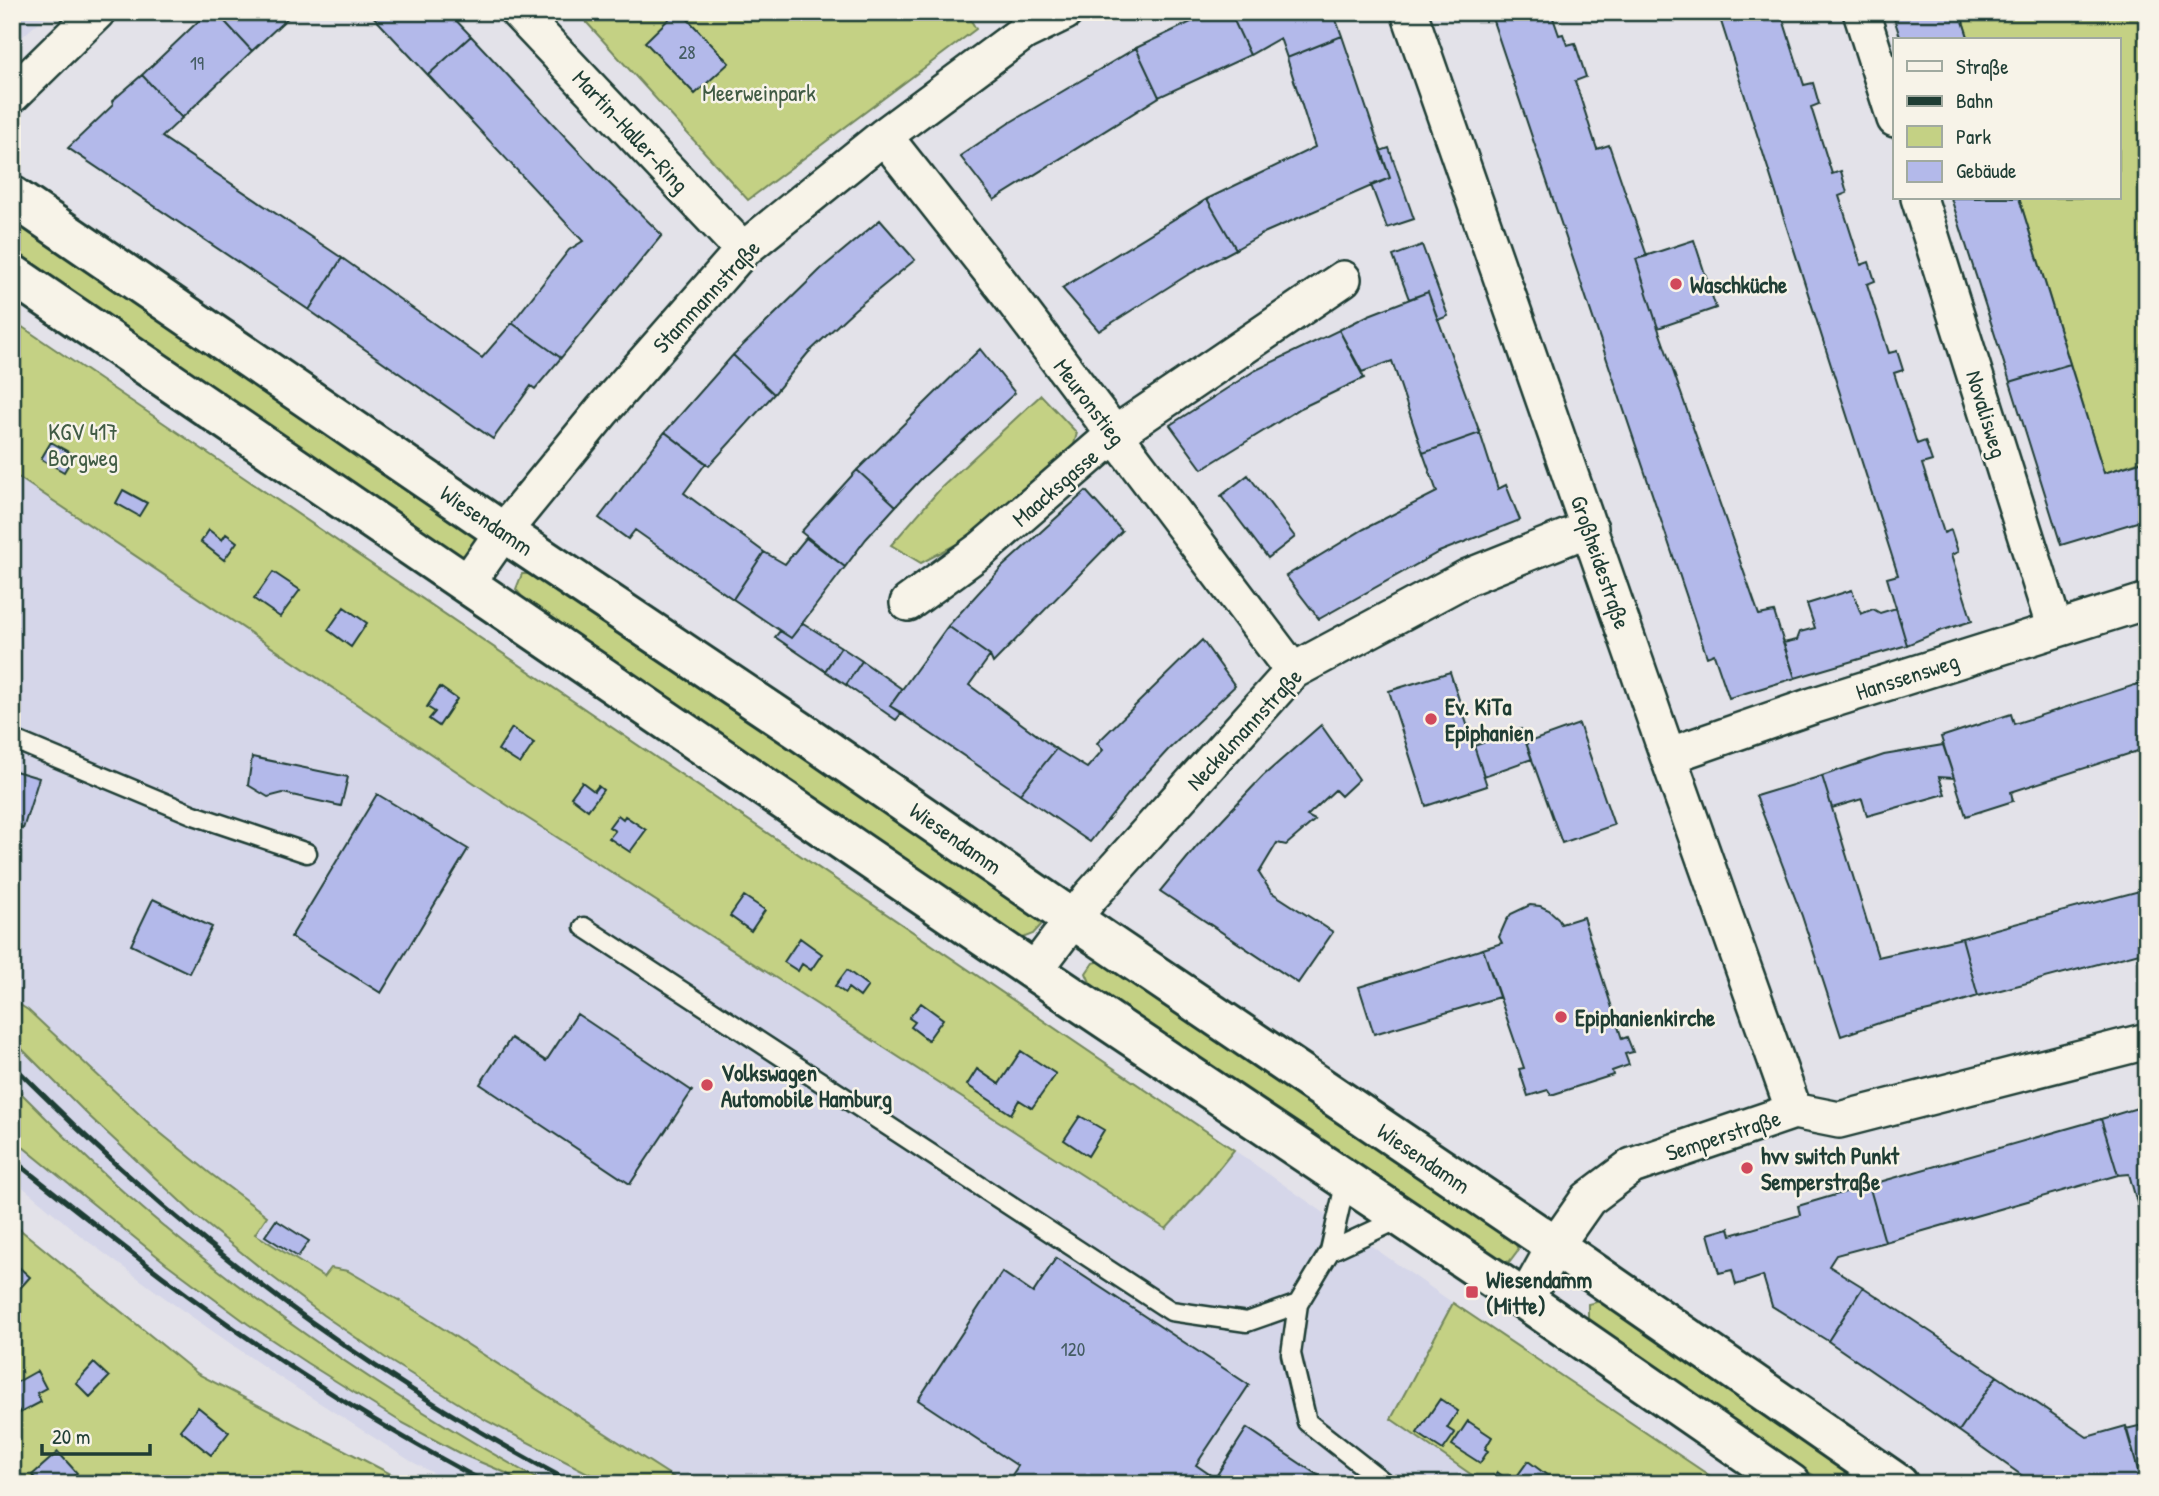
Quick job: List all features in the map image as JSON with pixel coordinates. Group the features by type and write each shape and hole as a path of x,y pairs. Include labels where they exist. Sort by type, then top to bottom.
{"street":[{"path":"12,95 97,12"},
{"name":"Martin-Haller-Ring","path":"518,12 743,250"},
{"name":"Stammannstraße","path":"466,585 503,532 602,411 743,250 884,136 1018,22 1065,12"},
{"name":"Großheidestraße","path":"1409,12 1794,1111"},
{"path":"1861,12 1893,114"},
{"name":"Meuronstieg","path":"884,136 1004,288 1293,671"},
{"name":"Wiesendamm","path":"12,196 1555,1246 1898,1484"},
{"name":"Novalisweg","path":"1920,200 2055,629"},
{"path":"12,274 1034,971 1525,1300 1791,1484"},
{"name":"Maacksgasse","path":"908,603 982,548 1115,434 1343,279"},
{"name":"Neckelmannstraße","path":"1034,971 1090,897 1293,671 1468,577 1590,528"},
{"name":"Hanssensweg","path":"1668,755 1812,706 2147,601"},
{"name":"Semperstraße","path":"1525,1300 1555,1246 1588,1199 1632,1166 1794,1111 1839,1120 2147,1041"}],"lane":[{"path":"12,739 194,815 307,853"},
{"path":"584,926 1171,1311 1247,1322 1298,1304"},
{"path":"1346,1180 1330,1251 1298,1304 1291,1354 1307,1422 1386,1484"},
{"path":"1330,1251 1401,1218"}],"shaded area":[{"path":"12,12 50,12 12,46"},
{"path":"12,473 507,805 1204,1187 1234,1150 1453,1303 1391,1419 1485,1484 453,1484 409,1460 279,1377 82,1237 12,1178"}],"green space":[{"name":"Meerweinpark","path":"577,12 966,12 976,29 748,200"},
{"path":"1960,12 2147,12 2147,459 2104,473 2020,200 2120,200 2120,38 1968,38"},
{"path":"12,215 475,531 476,548 458,558 12,253"},
{"name":"KGV 417 Borgweg","path":"12,320 1234,1150 1166,1229 507,805 12,473"},
{"path":"1041,395 1077,433 1073,448 987,528 921,563 891,545 941,488"},
{"path":"522,574 537,574 1034,909 1041,925 1033,934 1020,939 526,602 516,589"},
{"path":"1102,961 1513,1236 1518,1250 1509,1262 1497,1259 1092,987 1086,973 1093,963"},
{"path":"12,1000 28,1010 153,1127 267,1216 255,1234 324,1277 331,1268 348,1271 400,1301 684,1484 609,1484 487,1421 390,1361 323,1315 196,1216 12,1039"},
{"path":"12,1084 112,1182 226,1276 382,1386 546,1484 521,1484 506,1473 461,1454 401,1422 248,1324 167,1264 12,1138"},
{"path":"12,1223 198,1374 410,1484 12,1484"},
{"path":"1601,1301 1871,1484 1826,1484 1592,1323 1588,1317 1588,1304"},
{"path":"1453,1303 1722,1484 1485,1484 1391,1419"}],"building":[{"path":"208,12 216,12 252,51 182,118 142,75"},
{"path":"216,12 294,12 252,51"},
{"path":"369,12 448,12 471,36 428,75"},
{"path":"676,12 681,12 729,63 695,94 645,42"},
{"path":"1212,12 1230,12 1250,55 1159,97 1136,48"},
{"path":"1230,12 1333,12 1342,36 1287,58 1280,38 1250,55"},
{"path":"1490,12 1551,12 1559,35 1563,34 1567,45 1575,43 1586,77 1575,81 1597,149 1609,145 1647,256 1636,259 1658,328 1759,615 1774,612 1795,678 1729,698 1714,654 1707,657"},
{"path":"1718,12 1790,12 1782,16 1804,85 1813,83 1819,104 1811,107 1832,174 1841,171 1847,193 1839,196 1861,265 1869,262 1875,281 1867,284 1889,353 1897,351 1903,370 1894,373 1917,444 1925,441 1932,461 1922,464 1944,533 1951,530 1958,552 1951,555 1972,621 1907,645 1887,578 1898,575"},
{"path":"1892,12 1960,12 1968,38 1900,38"},
{"path":"471,36 600,174 662,235 561,358 512,323 569,250 583,241 428,75"},
{"path":"1342,36 1390,178 1266,232 1236,249 1207,199 1315,147 1287,58"},
{"path":"1136,48 1159,97 994,200 960,156 1009,123"},
{"path":"142,75 182,118 162,137 342,258 309,310 68,148 113,105 112,101"},
{"path":"1389,148 1414,219 1387,228 1371,185 1390,178 1380,151"},
{"path":"1207,199 1236,249 1189,274 1099,331 1062,288"},
{"path":"1952,200 2020,200 2070,364 2010,382"},
{"path":"880,220 915,260 855,309 808,353 774,394 733,355 821,269"},
{"name":"Waschküche","path":"1694,240 1716,308 1658,328 1636,259"},
{"path":"1422,245 1448,316 1438,320 1428,292 1409,299 1393,256"},
{"path":"342,258 482,358 512,323 561,358 535,389 531,386 493,439 309,310"},
{"path":"1428,292 1480,433 1423,453 1392,361 1362,372 1339,330"},
{"path":"1339,330 1364,378 1301,408 1202,469 1170,425 1254,371"},
{"path":"980,349 1015,393 921,479 896,506 857,470"},
{"path":"733,355 774,394 709,466 665,432"},
{"path":"2070,364 2104,473 2147,460 2147,519 2061,545 2010,382"},
{"path":"665,432 706,463 684,493 764,552 733,599 635,530 628,539 599,518"},
{"path":"1480,433 1498,489 1506,485 1520,520 1439,552 1319,619 1286,576 1364,529 1437,492 1423,453"},
{"path":"51,442 74,455 64,472 41,459"},
{"path":"857,470 896,506 845,567 801,532"},
{"path":"1248,475 1295,537 1268,558 1221,496"},
{"path":"123,490 147,503 139,516 116,503"},
{"path":"1086,491 1122,531 993,663 990,656 948,626 1002,567"},
{"path":"209,530 222,540 226,534 237,542 224,560 201,542"},
{"path":"806,538 845,567 791,638 733,599 764,552 785,564"},
{"path":"273,572 300,590 280,617 254,599"},
{"path":"1852,590 1861,614 1873,609 1880,613 1896,608 1907,645 1795,678 1783,643 1797,640 1800,632 1815,628 1807,604"},
{"path":"344,607 367,623 351,647 328,630"},
{"path":"803,623 841,647 825,671 775,637 780,631 791,638"},
{"path":"948,626 990,656 969,685 1056,749 1020,794 890,706"},
{"path":"1202,640 1235,686 1168,750 1133,788 1090,842 1020,794 1056,749 1087,768 1103,750 1097,743"},
{"path":"841,647 862,661 846,685 825,671"},
{"path":"862,661 902,689 890,706 902,713 896,720 846,685"},
{"name":"Ev. KiTa Epiphanien","path":"1450,672 1487,786 1426,806 1389,691"},
{"path":"2147,681 2147,748 2011,792 2013,801 1966,816 1941,737 2011,714 2014,724"},
{"path":"440,687 457,699 439,726 429,719 435,712 427,707"},
{"path":"1579,724 1614,825 1562,843 1526,743"},
{"path":"1321,725 1359,779 1341,796 1335,790 1307,816 1315,820 1286,845 1277,843 1259,873 1271,892 1333,932 1298,983 1160,891 1197,846 1263,776"},
{"path":"512,728 534,743 520,764 498,750"},
{"path":"1521,729 1532,759 1484,776 1474,746"},
{"path":"1943,745 1954,778 1939,777 1945,794 1867,816 1862,799 1832,808 1822,776 1884,755"},
{"path":"252,757 348,777 341,806 283,793 268,797 248,785"},
{"path":"12,770 39,778 23,829 12,825"},
{"path":"1822,776 1878,957 1962,938 1978,996 1841,1036 1802,916 1756,796"},
{"path":"582,782 594,791 598,786 603,790 588,810 571,797"},
{"path":"377,794 468,849 381,993 291,937"},
{"path":"618,815 623,819 625,816 646,830 630,852 609,838 615,831 609,827"},
{"path":"2147,889 2147,951 1978,996 1962,938"},
{"path":"744,896 765,910 751,931 730,916"},
{"path":"153,899 212,927 189,973 131,945"},
{"name":"Epiphanienkirche","path":"1530,905 1549,910 1561,924 1583,917 1622,1039 1627,1037 1633,1052 1625,1054 1629,1065 1612,1071 1613,1075 1551,1095 1548,1090 1528,1096 1519,1069 1524,1068 1483,949 1502,943 1499,937 1511,914"},
{"path":"800,938 822,954 811,970 802,964 798,971 784,962"},
{"path":"1483,949 1499,997 1374,1034 1359,987"},
{"path":"847,970 868,986 860,997 848,988 845,993 835,986"},
{"path":"921,1003 943,1019 928,1040 911,1027 915,1022 909,1018"},
{"path":"577,1014 692,1091 630,1184 480,1084 511,1038 546,1061"},
{"path":"1021,1051 1056,1074 1032,1108 1019,1100 1011,1114 967,1085 977,1069 999,1084"},
{"path":"2147,1105 2147,1239 2129,1174 2118,1175 2101,1119"},
{"path":"1080,1116 1104,1130 1088,1156 1064,1140"},
{"path":"2101,1119 2118,1175 1885,1242 1869,1185"},
{"path":"1869,1185 1885,1242 1836,1255 1829,1266 1863,1287 1828,1341 1772,1306 1763,1276 1736,1285 1732,1270 1719,1273 1708,1234 1729,1228 1731,1235 1800,1215 1798,1206"},
{"path":"276,1220 309,1241 298,1257 265,1236"},
{"path":"1056,1258 1249,1385 1196,1465 1215,1478 1247,1428 1331,1484 1006,1484 1018,1466 918,1400 1002,1272 1033,1293"},
{"path":"12,1261 30,1277 14,1295 12,1293"},
{"path":"1863,1287 1997,1376 1959,1431 1828,1341"},
{"path":"94,1363 109,1377 90,1397 76,1383"},
{"path":"37,1371 46,1388 37,1393 41,1402 20,1413 12,1398 12,1385"},
{"path":"1997,1376 2087,1437 2126,1426 2142,1484 2034,1484 1959,1431"},
{"path":"1440,1399 1458,1411 1447,1428 1455,1433 1443,1450 1417,1433"},
{"path":"198,1407 229,1432 211,1455 180,1430"},
{"path":"1468,1421 1492,1437 1485,1449 1488,1451 1480,1463 1452,1445"},
{"path":"2147,1424 2147,1484 2142,1484 2126,1429"},
{"path":"58,1452 77,1473 65,1484 40,1484 32,1475"},
{"path":"1528,1461 1552,1479 1549,1484 1489,1483 1497,1472 1512,1483"}],"railway":[{"path":"12,1064 133,1180 251,1278 440,1408 574,1484"},
{"path":"12,1159 162,1276 277,1358 380,1423 488,1484"}],"place":[{"name":"Waschküche","path":"1676,284"},
{"name":"Ev. KiTa Epiphanien","path":"1431,719"},
{"name":"Epiphanienkirche","path":"1561,1017"},
{"name":"Volkswagen Automobile Hamburg","path":"707,1085"},
{"name":"hvv switch Punkt Semperstraße","path":"1747,1168"},
{"name":"Wiesendamm (Mitte)","path":"1472,1292"}]}
